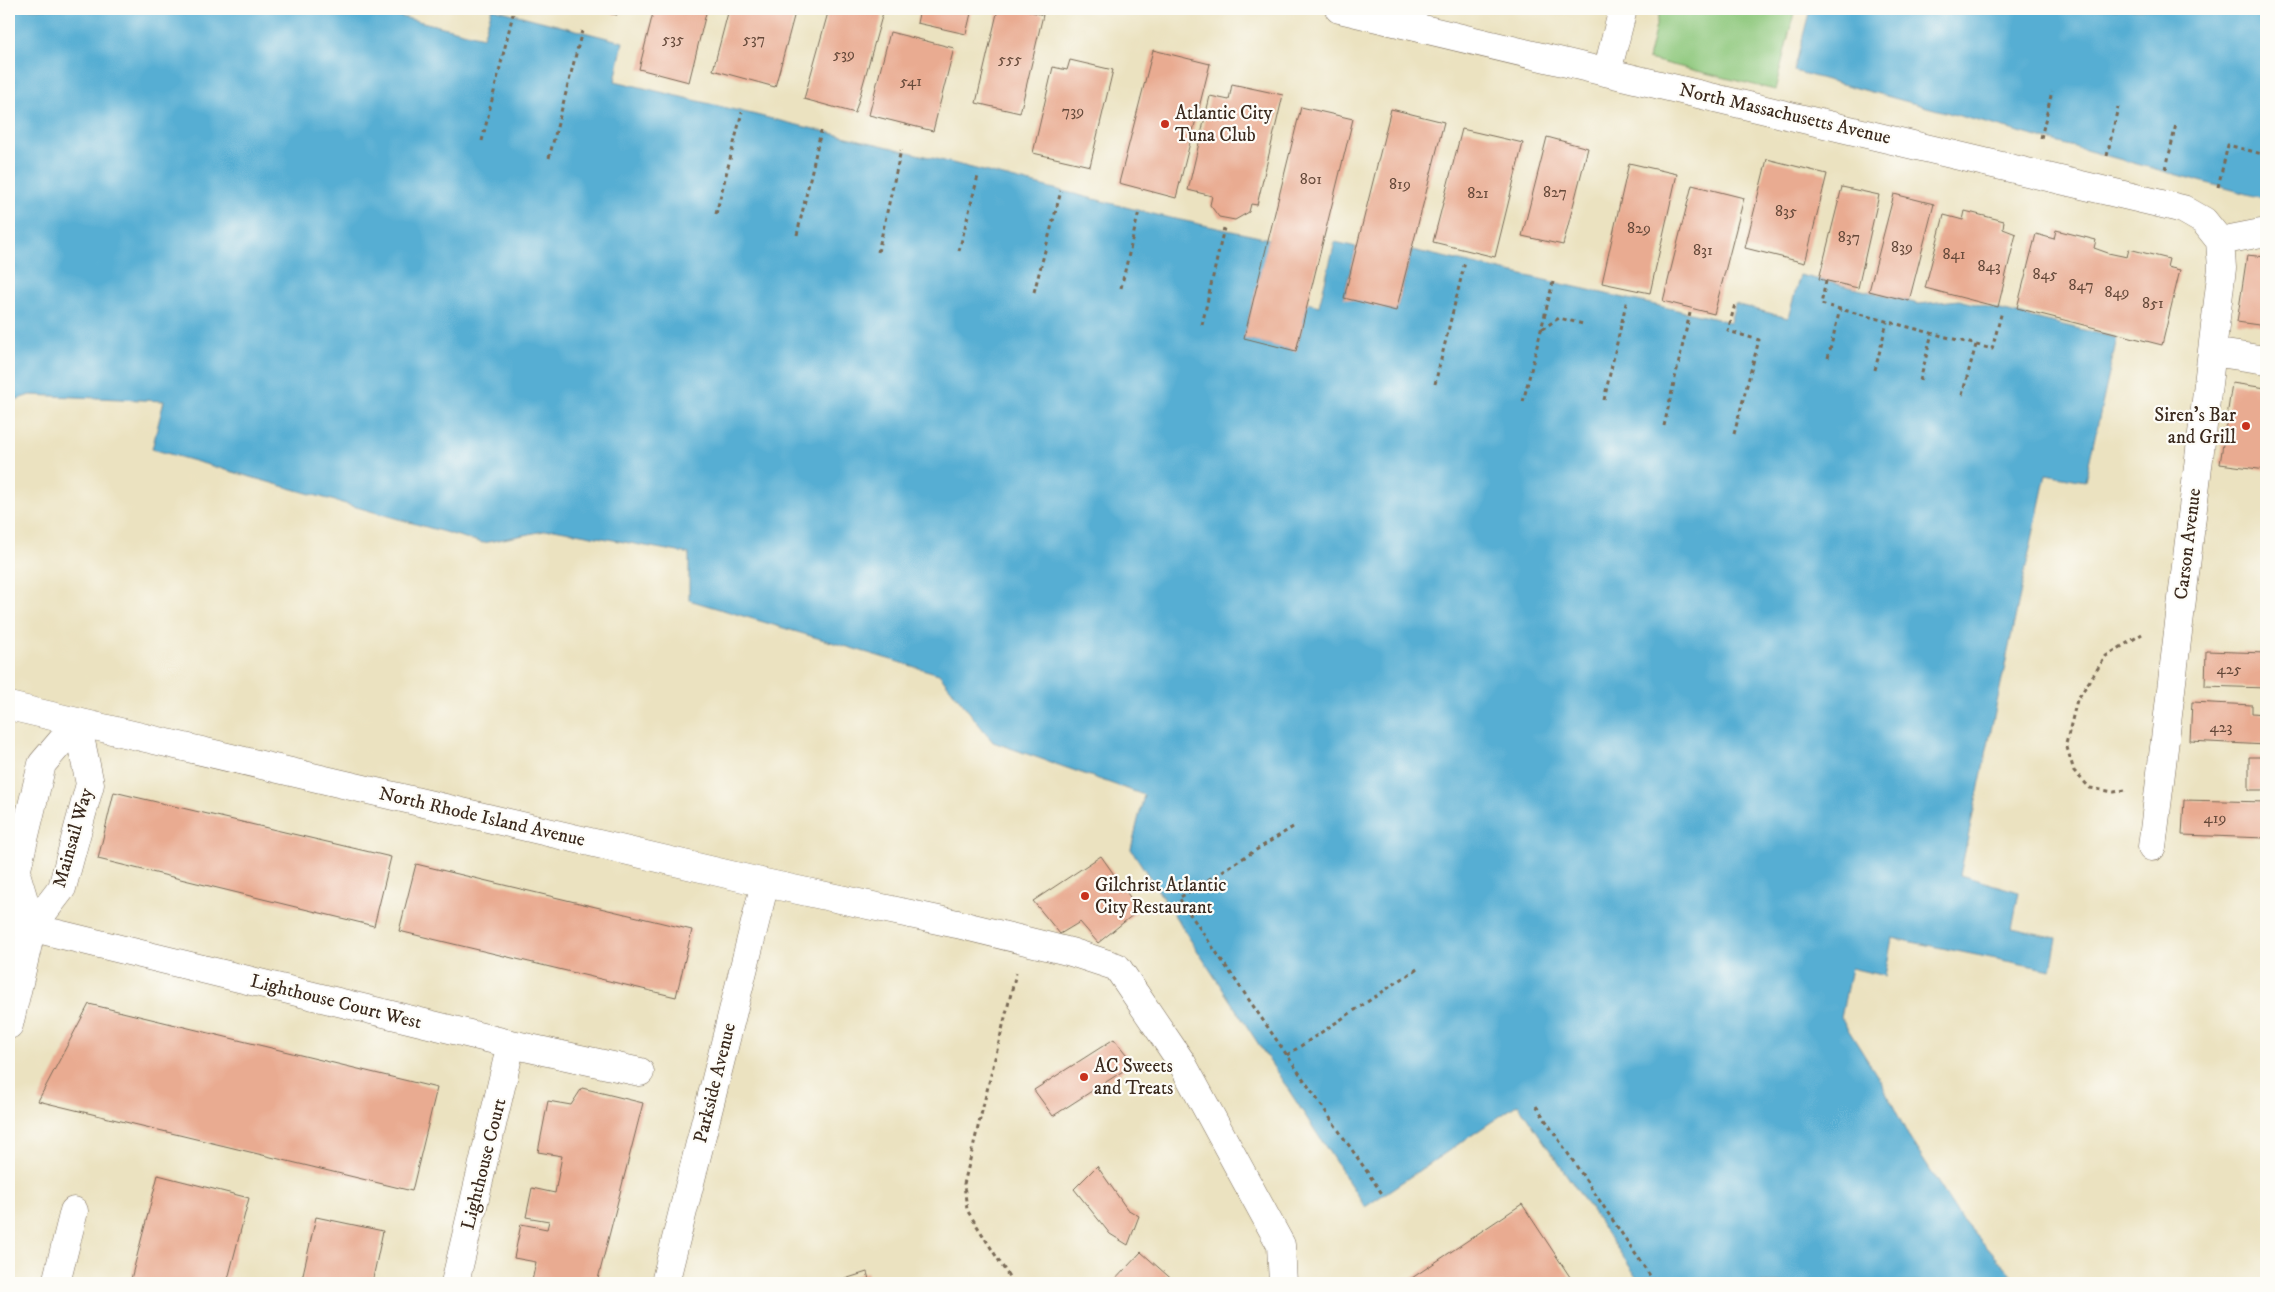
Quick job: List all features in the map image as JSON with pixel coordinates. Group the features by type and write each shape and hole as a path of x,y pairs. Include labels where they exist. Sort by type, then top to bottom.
{"street":[{"name":"North Massachusetts Avenue","path":"1339,9 2183,209 2204,221 2220,241"},
{"path":"1607,72 1623,9"},
{"path":"2220,241 2261,233 2266,234"},
{"name":"Carson Avenue","path":"2152,847 2222,268 2220,241"},
{"path":"2212,352 2266,360"},
{"name":"North Rhode Island Avenue","path":"9,706 765,883 957,924 1024,940 1117,967 1182,1063 1281,1245 1283,1283"},
{"name":"Mainsail Way","path":"20,924 62,888 90,784 77,723"},
{"name":"Mainsail Way","path":"9,1025 20,924 16,874 42,764 77,723"},
{"name":"Parkside Avenue","path":"665,1283 765,883"},
{"name":"Lighthouse Court West","path":"20,924 511,1044 640,1072"},
{"name":"Lighthouse Court","path":"455,1283 511,1044"},
{"path":"56,1283 74,1211"}],"path":[{"path":"482,141 513,14"},
{"path":"549,158 582,31"},
{"path":"2042,138 2052,92"},
{"path":"2107,156 2118,106"},
{"path":"716,214 742,112"},
{"path":"2166,172 2176,124"},
{"path":"796,235 821,131"},
{"path":"2218,187 2228,145 2266,155"},
{"path":"878,252 901,150"},
{"path":"959,251 978,176"},
{"path":"1034,292 1061,191"},
{"path":"1120,288 1139,210"},
{"path":"1202,325 1224,228"},
{"path":"1435,384 1465,262"},
{"path":"1826,281 1821,304 1992,350 2002,311"},
{"path":"1523,402 1553,282"},
{"path":"1604,400 1627,299"},
{"path":"1734,434 1760,340 1728,331 1735,304"},
{"path":"1828,358 1840,309"},
{"path":"1664,426 1690,313"},
{"path":"1542,329 1559,318 1583,324"},
{"path":"1875,370 1887,322"},
{"path":"1920,381 1932,334"},
{"path":"1962,395 1976,345"},
{"path":"2146,631 2106,656 2077,700 2066,744 2074,771 2090,788 2114,792 2140,787 2161,770"},
{"path":"1292,828 1179,898 1383,1195"},
{"path":"1013,1283 967,1210 964,1184 1024,940"},
{"path":"1287,1055 1420,967"},
{"path":"1536,1106 1655,1283"}],"green space":[{"path":"1660,9 1795,9 1775,90 1648,59"}],"water":[{"path":"9,9 370,9 483,37 492,9 494,9 623,42 615,81 901,150 1157,215 1269,239 1244,338 1296,351 1308,303 1319,306 1335,242 1356,247 1344,297 1396,311 1412,250 1730,322 1735,304 1788,318 1800,275 1919,304 1959,300 2117,338 2085,481 2046,474 1960,875 2019,892 2012,928 2057,938 2051,970 1892,938 1885,976 1851,968 1841,1018 1881,1082 1910,1139 1960,1217 2019,1283 1641,1283 1518,1104 1365,1207 1131,849 1144,795 993,742 939,674 689,600 689,554 554,529 483,543 152,449 164,401 30,395 9,402"},
{"path":"1810,9 2228,9 2250,15 2259,9 2266,9 2266,199 1794,71"}],"pier":[{"path":"2253,652 2266,653 2266,838 2247,837"}],"building":[{"path":"591,9 618,9 617,15"},
{"path":"654,9 707,9 689,82 639,69"},
{"path":"729,9 796,9 775,87 713,70"},
{"path":"829,9 884,9 855,113 804,99"},
{"path":"920,9 972,9 966,34 917,23"},
{"path":"998,9 1030,9 1029,11 1043,15 1020,113 976,103"},
{"path":"890,32 954,48 933,131 869,115"},
{"name":"Atlantic City Tuna Club","path":"1153,50 1210,64 1176,198 1119,183"},
{"path":"1070,60 1113,70 1090,166 1033,153 1053,67 1067,70"},
{"path":"1232,84 1283,95 1257,205 1251,204 1249,212 1235,220 1219,217 1210,205 1212,196 1188,190 1210,96 1229,100"},
{"path":"1301,107 1353,119 1296,351 1244,338"},
{"path":"1391,109 1444,122 1396,311 1344,298"},
{"path":"1462,129 1523,143 1495,257 1433,242"},
{"path":"1547,137 1588,148 1563,245 1522,236"},
{"path":"1767,159 1827,174 1805,263 1745,248"},
{"path":"1629,163 1677,174 1650,293 1602,283"},
{"path":"1692,185 1744,198 1714,314 1663,301"},
{"path":"1842,187 1879,195 1858,288 1819,279"},
{"path":"1894,194 1934,204 1909,301 1869,291"},
{"path":"1965,211 2004,221 2003,229 2016,234 1998,307 1925,288 1944,215 1963,220"},
{"path":"2056,230 2096,240 2094,248 2108,253 2127,257 2129,249 2169,259 2167,267 2180,270 2162,345 2017,308 2036,234 2054,239"},
{"path":"2247,255 2266,257 2266,326 2237,322"},
{"name":"Siren’s Bar and Grill","path":"2232,383 2266,388 2266,470 2220,464"},
{"path":"2206,651 2266,653 2266,688 2205,686"},
{"path":"2192,702 2252,705 2252,713 2266,714 2266,745 2190,741"},
{"path":"2249,757 2266,757 2266,790 2249,790"},
{"path":"114,792 391,857 374,926 98,859"},
{"path":"2184,800 2266,802 2266,838 2182,835"},
{"name":"Gilchrist Atlantic City Restaurant","path":"1101,856 1139,910 1098,943 1080,922 1060,934 1033,901"},
{"path":"416,864 692,930 676,997 399,931"},
{"path":"89,1004 437,1088 412,1191 38,1101"},
{"name":"AC Sweets and Treats","path":"1114,1039 1134,1064 1053,1116 1034,1090"},
{"path":"582,1088 643,1103 597,1283 511,1283 511,1281 532,1281 536,1262 514,1258 521,1224 547,1229 549,1221 526,1217 532,1188 555,1193 562,1156 538,1152 548,1101 571,1105"},
{"path":"1097,1166 1127,1209 1139,1216 1128,1245 1110,1234 1074,1189"},
{"path":"158,1175 249,1198 227,1283 130,1283"},
{"path":"1522,1204 1574,1283 1406,1282"},
{"path":"316,1217 383,1231 372,1283 301,1283"},
{"path":"1141,1252 1176,1283 1112,1283"},
{"path":"867,1272 870,1283 832,1283"}],"place":[{"name":"Atlantic City Tuna Club","path":"1165,124"},
{"name":"Siren’s Bar and Grill","path":"2246,426"},
{"name":"Gilchrist Atlantic City Restaurant","path":"1085,896"},
{"name":"AC Sweets and Treats","path":"1084,1077"}]}
